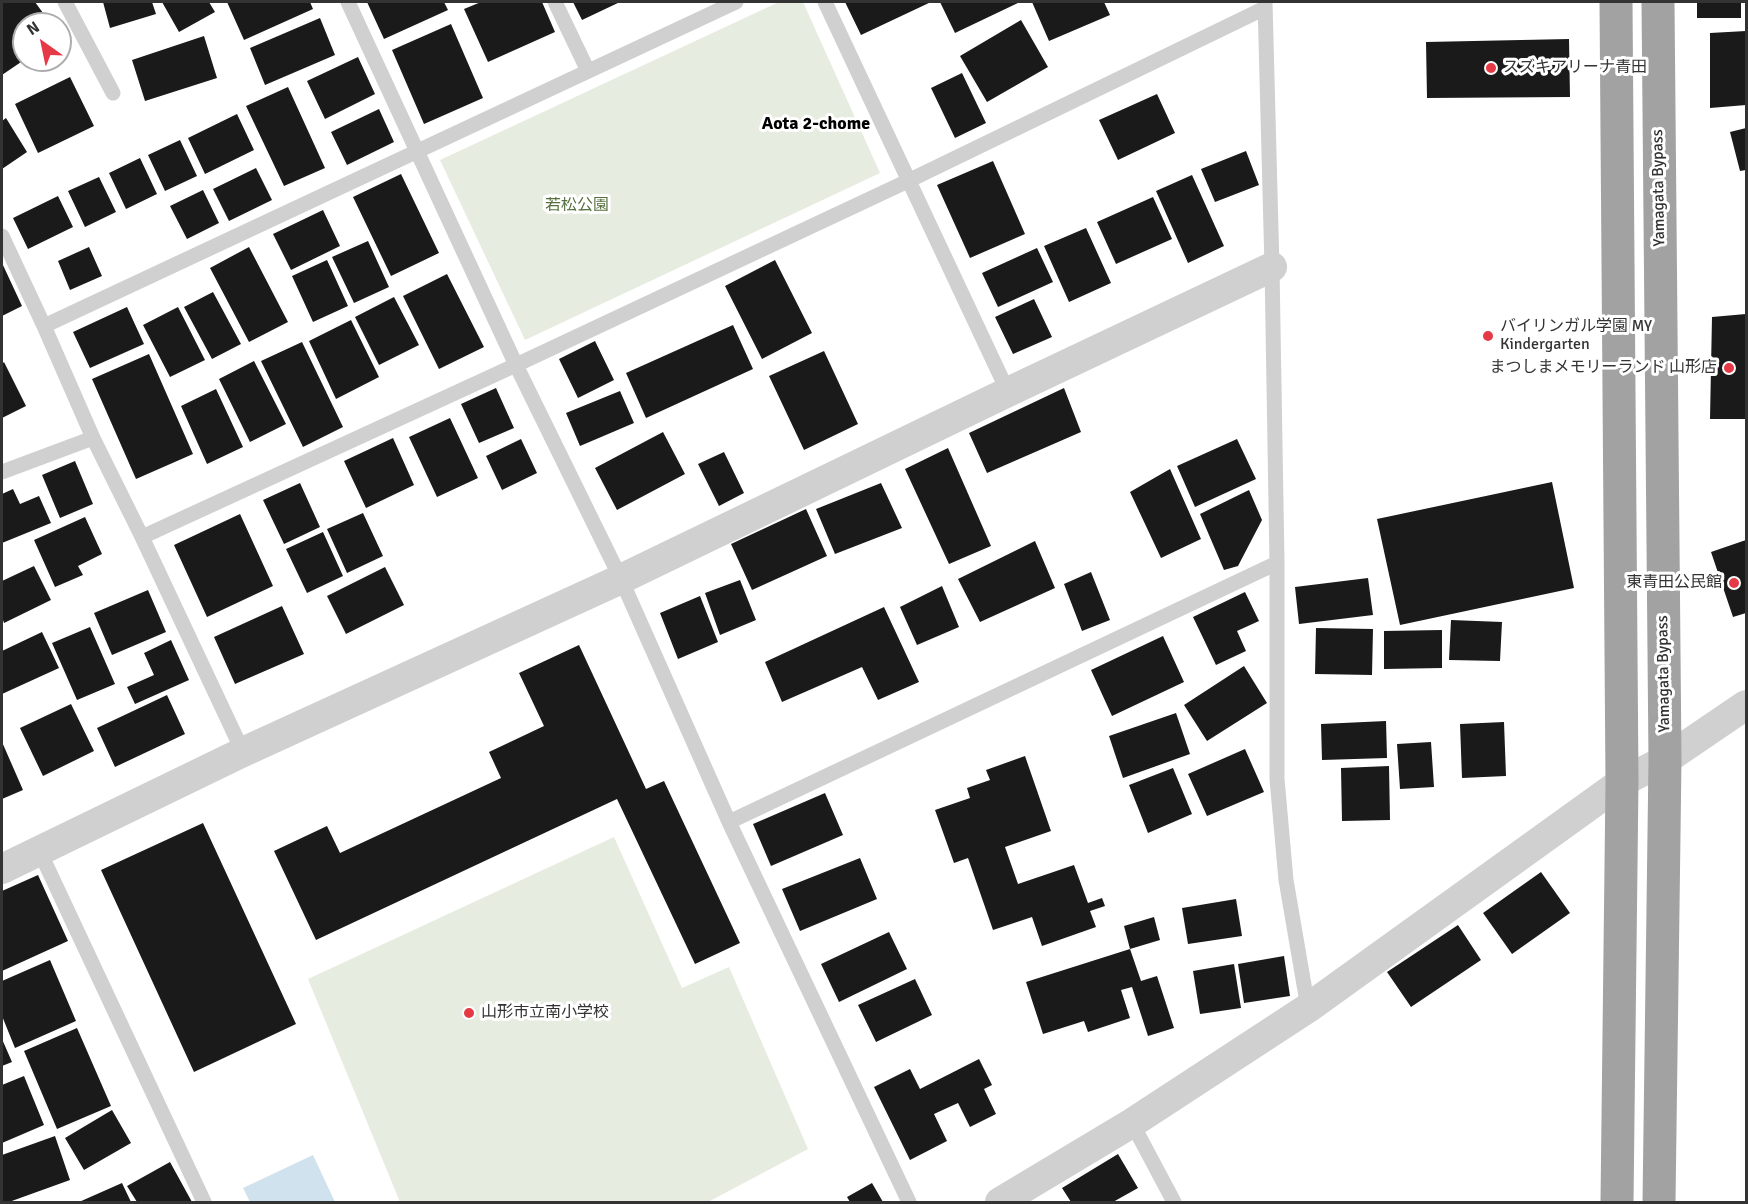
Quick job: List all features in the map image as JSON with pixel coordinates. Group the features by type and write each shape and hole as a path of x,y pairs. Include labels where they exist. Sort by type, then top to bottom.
{"highway":[{"path":"1616,2 1622,782 1617,1203"},
{"name":"Yamagata Bypass","path":"1658,2 1665,760 1659,1203"}],"street":[{"path":"2,869 243,752 621,579 1272,267"},
{"path":"1000,1203 1132,1123 1308,1008 1622,782 1665,760 1746,705"}],"lane":[{"path":"65,2 113,93"},
{"path":"348,2 516,365 621,579 729,822 909,1203"},
{"path":"555,2 588,71"},
{"path":"44,326 736,2"},
{"path":"825,2 1008,392"},
{"path":"142,537 910,180 1265,5 1277,563 1276,779 1286,880 1308,1008"},
{"path":"2,237 93,438 243,752"},
{"path":"2,472 93,438"},
{"path":"729,822 1277,563"},
{"path":"40,852 204,1203"},
{"path":"1132,1123 1173,1203"}],"green space":[{"name":"若松公園","path":"779,2 803,2 880,173 525,340 440,160"},
{"path":"614,837 682,988 729,967 808,1149 708,1202 400,1202 308,979"}],"water":[{"path":"313,1155 335,1202 250,1202 243,1188"}],"building":[{"path":"2,2 35,2 42,12 12,12 12,68 2,75"},
{"path":"103,2 152,2 156,14 110,28"},
{"path":"162,2 209,2 215,12 179,32"},
{"path":"227,2 310,2 313,9 244,40"},
{"path":"367,2 444,2 448,10 384,39"},
{"path":"481,2 542,2 555,32 488,62 464,9"},
{"path":"573,2 620,2 582,20"},
{"path":"845,2 931,2 861,35"},
{"path":"940,2 1020,2 955,33"},
{"path":"1032,2 1104,2 1110,15 1049,41"},
{"path":"1697,2 1741,2 1741,18 1697,18"},
{"path":"320,18 335,55 265,85 250,48"},
{"path":"1021,20 1048,67 987,102 960,56"},
{"path":"451,24 483,98 424,124 392,50"},
{"path":"1746,31 1746,105 1710,108 1710,33"},
{"path":"204,36 217,78 145,101 132,60"},
{"path":"1569,39 1570,97 1427,98 1426,42"},
{"path":"358,57 375,94 325,119 307,81"},
{"path":"962,73 986,123 955,138 931,88"},
{"path":"70,77 94,126 38,153 15,104"},
{"path":"288,87 325,168 284,186 246,106"},
{"path":"1157,94 1175,133 1118,160 1099,120"},
{"path":"379,109 394,142 347,165 331,132"},
{"path":"237,114 254,150 205,174 188,138"},
{"path":"6,118 27,152 2,169 2,121"},
{"path":"1746,128 1746,170 1740,171 1730,132"},
{"path":"180,140 197,176 165,191 148,155"},
{"path":"1246,151 1259,185 1215,202 1201,169"},
{"path":"140,158 157,194 126,209 109,173"},
{"path":"993,161 1025,234 970,258 937,185"},
{"path":"256,168 272,200 229,221 213,189"},
{"path":"401,174 439,253 391,276 353,197"},
{"path":"1192,175 1224,246 1188,263 1156,191"},
{"path":"99,177 116,212 85,227 68,191"},
{"path":"203,190 219,223 187,239 170,206"},
{"path":"58,196 73,227 28,249 13,218"},
{"path":"1153,197 1172,239 1116,264 1097,222"},
{"path":"323,210 340,246 291,270 273,234"},
{"path":"1086,228 1111,283 1069,302 1044,246"},
{"path":"368,241 389,287 354,303 332,257"},
{"path":"89,247 102,276 70,290 58,261"},
{"path":"249,247 288,322 249,342 210,268"},
{"path":"1037,248 1053,282 998,307 982,273"},
{"path":"327,260 348,306 313,322 292,276"},
{"path":"775,260 812,333 762,359 725,286"},
{"path":"2,263 22,306 2,316"},
{"path":"447,274 484,347 439,369 403,296"},
{"path":"213,292 241,344 212,359 184,307"},
{"path":"394,297 419,345 379,365 355,317"},
{"path":"1034,299 1052,337 1013,354 995,317"},
{"path":"127,307 144,344 90,368 73,332"},
{"path":"178,307 205,360 170,377 143,325"},
{"name":"まつしまメモリーランド 山形店","path":"1746,314 1746,419 1710,419 1712,317"},
{"path":"351,320 379,377 336,399 309,341"},
{"path":"733,325 753,369 646,418 626,373"},
{"path":"595,341 614,380 578,398 559,359"},
{"path":"302,342 343,427 303,447 261,361"},
{"path":"824,351 858,424 804,450 769,376"},
{"path":"149,354 193,454 136,479 92,379"},
{"path":"254,361 286,424 250,442 219,379"},
{"path":"4,362 26,406 2,418 2,364"},
{"path":"496,388 514,428 479,443 461,404"},
{"path":"1064,388 1081,432 987,473 969,433"},
{"path":"216,389 243,447 207,464 181,406"},
{"path":"620,391 634,423 580,446 566,413"},
{"path":"450,418 478,478 437,497 409,437"},
{"path":"663,432 685,474 617,510 595,468"},
{"path":"393,438 414,485 366,508 344,461"},
{"path":"521,439 537,473 502,490 486,456"},
{"path":"1237,439 1256,479 1195,507 1177,466"},
{"path":"948,448 991,546 949,564 905,469"},
{"path":"724,452 744,493 719,506 698,464"},
{"path":"75,461 93,504 60,518 42,475"},
{"path":"1170,469 1201,539 1161,558 1130,492"},
{"path":"1552,482 1574,588 1400,625 1377,519"},
{"path":"300,483 320,527 284,544 263,500"},
{"path":"881,483 902,528 835,554 816,509"},
{"path":"13,489 20,504 39,496 51,523 2,543 2,494"},
{"path":"1249,490 1262,520 1238,566 1224,570 1200,514"},
{"path":"806,509 827,556 752,590 731,544"},
{"path":"363,513 383,556 347,573 327,529"},
{"path":"240,514 273,586 207,617 174,545"},
{"path":"85,517 102,554 78,566 83,575 55,587 34,540"},
{"path":"323,532 343,576 307,593 286,549"},
{"name":"東青田公民館","path":"1746,540 1746,613 1733,617 1711,552"},
{"path":"1035,541 1055,588 980,622 958,579"},
{"path":"34,566 51,600 4,623 2,581"},
{"path":"385,567 404,605 346,634 327,596"},
{"path":"1091,572 1110,620 1082,631 1064,584"},
{"path":"1368,578 1373,615 1299,624 1295,587"},
{"path":"740,580 756,620 720,635 705,593"},
{"path":"942,586 959,627 917,645 900,607"},
{"path":"148,590 166,632 112,655 94,613"},
{"path":"1245,592 1259,621 1237,631 1246,651 1216,665 1193,617"},
{"path":"700,596 718,642 678,659 660,613"},
{"path":"282,606 304,654 235,684 214,637"},
{"path":"884,607 919,682 878,700 862,667 782,702 765,662"},
{"path":"1451,620 1502,622 1500,661 1449,660"},
{"path":"90,627 115,684 77,700 52,643"},
{"path":"1316,628 1373,629 1372,675 1315,674"},
{"path":"1442,630 1442,668 1384,669 1384,631"},
{"path":"42,632 59,668 2,694 2,651"},
{"path":"1163,636 1184,682 1112,716 1091,670"},
{"path":"171,640 189,680 135,704 127,687 154,675 144,653"},
{"path":"579,645 646,789 664,781 740,943 695,964 617,799 316,940 274,851 327,826 340,853 501,778 489,752 544,726 519,673"},
{"path":"1244,666 1267,703 1207,741 1184,705"},
{"path":"167,695 185,734 115,767 97,728"},
{"path":"71,704 94,751 43,776 20,728"},
{"path":"1176,713 1190,754 1123,778 1109,736"},
{"path":"1386,721 1387,758 1322,760 1321,724"},
{"path":"1504,722 1506,776 1462,778 1460,724"},
{"path":"2,742 23,790 2,799"},
{"path":"1431,742 1434,787 1400,789 1397,744"},
{"path":"1245,749 1264,792 1207,816 1188,774"},
{"path":"1025,756 1051,831 1005,847 1018,884 1074,865 1088,903 1102,898 1105,906 1090,911 1096,927 1042,946 1032,917 993,930 968,858 954,863 935,810 970,798 967,788 990,780 986,770"},
{"path":"1389,766 1390,820 1342,821 1341,768"},
{"path":"1173,768 1192,814 1148,833 1129,785"},
{"path":"825,793 843,835 771,866 753,824"},
{"path":"203,823 296,1024 194,1072 101,870"},
{"path":"860,858 877,899 800,931 782,889"},
{"path":"1541,872 1570,913 1512,954 1483,913"},
{"path":"38,875 68,941 2,971 2,891"},
{"path":"1236,899 1242,936 1188,944 1182,908"},
{"path":"1154,917 1160,940 1130,949 1124,926"},
{"path":"1458,925 1481,960 1411,1007 1387,972"},
{"path":"889,932 907,969 839,1002 821,964"},
{"path":"1130,949 1141,981 1157,976 1174,1028 1148,1036 1132,987 1121,990 1130,1018 1088,1032 1084,1021 1043,1034 1026,982"},
{"path":"1284,956 1290,996 1244,1003 1238,964"},
{"path":"50,960 76,1021 15,1048 2,1016 2,981"},
{"path":"1234,964 1241,1008 1200,1014 1193,971"},
{"path":"915,979 932,1015 876,1042 858,1005"},
{"path":"77,1028 111,1106 57,1129 24,1051"},
{"path":"2,1039 12,1062 2,1066"},
{"path":"979,1059 992,1085 984,1089 996,1114 970,1127 958,1103 934,1114 947,1141 910,1160 874,1087 910,1069 920,1089"},
{"path":"24,1076 44,1125 2,1143 2,1085"},
{"path":"112,1110 131,1143 84,1170 65,1138"},
{"path":"55,1136 70,1180 9,1202 2,1202 2,1155"},
{"path":"1118,1154 1138,1188 1113,1202 1071,1202 1062,1188"},
{"path":"170,1162 192,1202 137,1202 127,1186"},
{"path":"122,1183 131,1202 79,1202"},
{"path":"872,1183 883,1202 850,1202 847,1197"}],"place":[{"name":"スズキアリーナ青田","path":"1491,68"},
{"name":"バイリンガル学園 MY Kindergarten","path":"1488,336"},
{"name":"まつしまメモリーランド 山形店","path":"1729,368"},
{"name":"東青田公民館","path":"1734,583"},
{"name":"山形市立南小学校","path":"469,1013"}],"district":[{"name":"Aota 2-chome","path":"816,124"}]}
